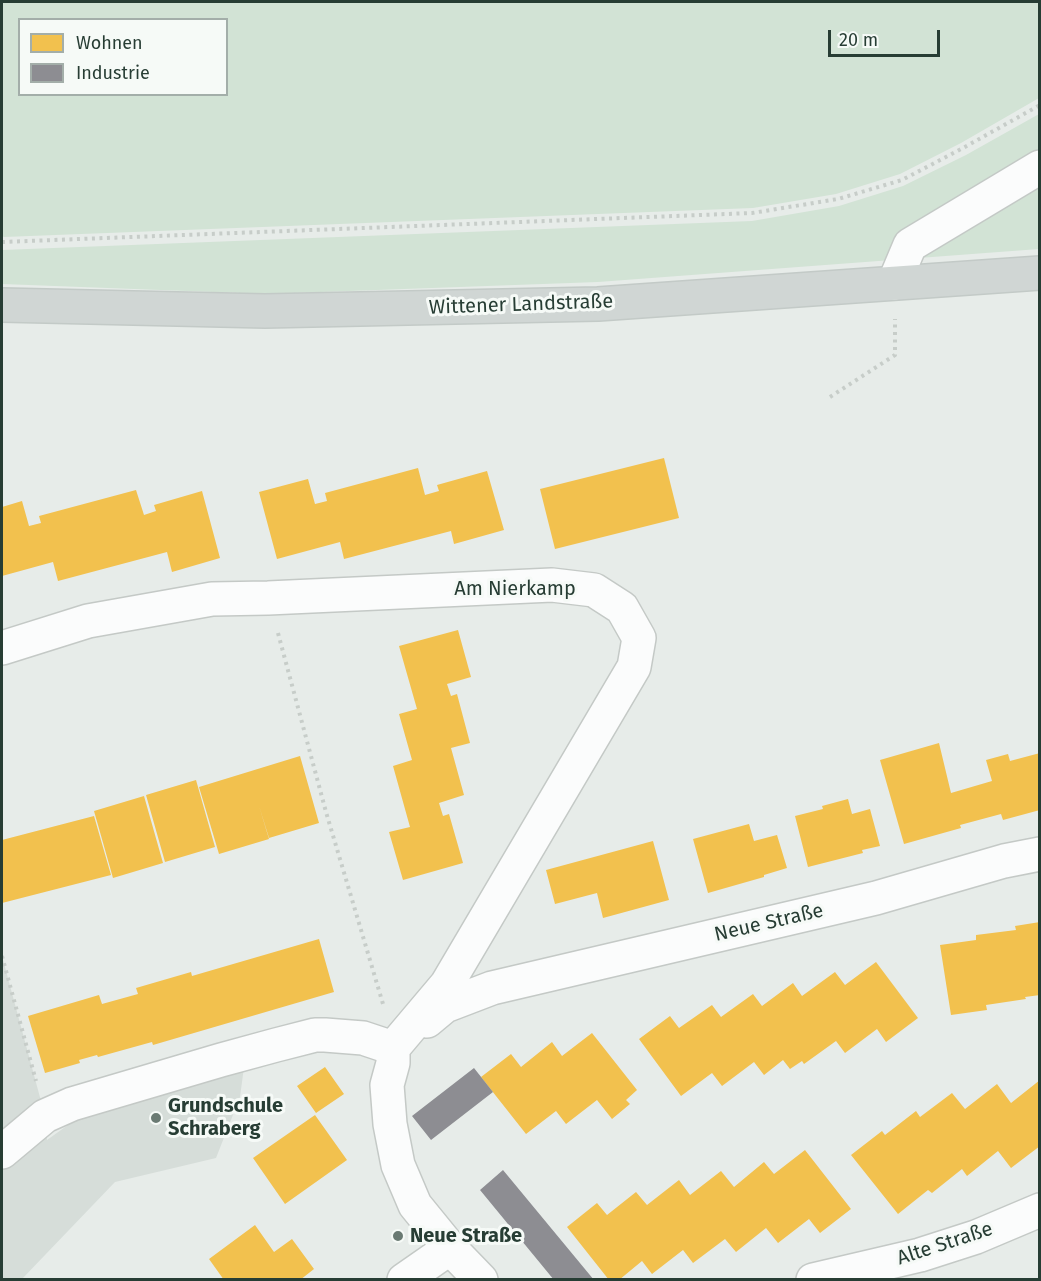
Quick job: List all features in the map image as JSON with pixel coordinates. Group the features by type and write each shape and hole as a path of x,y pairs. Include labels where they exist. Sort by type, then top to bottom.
{"main road":[{"name":"Wittener Landstraße","path":"2,305 265,311 598,304 1040,273"}],"street":[{"path":"894,283 910,245 1040,167"},
{"name":"Am Nierkamp","path":"2,648 88,621 212,599 552,585 594,590 622,608 639,638 634,667 447,984 393,1048"},
{"name":"Neue Straße","path":"393,1048 445,1006 492,988 876,898 1004,861 1040,854"},
{"path":"2,1152 45,1116 72,1104 315,1035 363,1038 393,1048 393,1063 387,1085 390,1124 398,1165 415,1205 450,1248 481,1280"},
{"name":"Alte Straße","path":"813,1280 921,1255 976,1237 1040,1210"},
{"path":"404,1280 450,1248"}],"path":[{"path":"2,242 752,213 838,199 902,180 1040,105"},
{"path":"830,397 895,355 894,283"},
{"path":"268,598 383,1005"},
{"path":"2,956 45,1116"}],"shaded area":[{"name":"Grundschule Schraberg","path":"2,956 45,1116 47,1140 75,1120 244,1067 240,1097 216,1158 115,1182 22,1279 2,1279"}],"green space":[{"path":"2,2 1039,2 1039,98 961,143 900,174 836,194 753,208 2,236"},
{"path":"1039,114 1039,249 598,282 266,294 2,284 2,250 752,221 839,206 903,186 966,155"}],"building: Wohnen":[{"path":"664,458 679,518 555,549 540,489"},
{"path":"418,468 425,495 439,491 437,485 487,471 504,530 454,544 451,531 344,559 340,542 277,559 259,492 308,479 315,504 327,501 325,493"},
{"path":"136,490 144,515 156,511 154,505 202,491 220,558 172,572 167,552 58,581 53,562 2,576 2,507 22,501 29,526 41,523 39,516"},
{"path":"458,630 471,677 447,684 451,696 457,694 470,743 451,748 464,795 439,803 443,816 449,814 463,863 403,880 389,832 410,827 393,766 412,760 399,714 417,709 399,646"},
{"path":"939,743 951,793 992,781 986,760 1008,754 1010,761 1040,753 1040,810 1003,820 1001,814 904,844 880,760"},
{"path":"300,756 319,823 269,838 259,806 269,839 219,854 199,787"},
{"path":"196,780 215,847 165,862 146,795"},
{"path":"144,796 163,863 113,878 94,811"},
{"path":"848,799 852,814 870,809 880,846 862,850 863,853 808,867 795,816 823,809 822,806"},
{"path":"94,816 111,875 2,903 2,840"},
{"path":"749,824 754,841 777,835 787,868 708,893 693,839"},
{"path":"653,841 669,900 603,918 597,893 555,904 546,870"},
{"path":"1040,922 1040,995 986,1005 987,1010 951,1015 940,945 976,940 976,935 1016,930 1015,926"},
{"path":"319,939 334,992 153,1045 152,1042 79,1060 80,1063 45,1073 28,1016 99,995 102,1004 138,994 136,988 191,972 192,976"},
{"path":"876,962 918,1018 886,1042 877,1029 845,1053 836,1041 804,1064 802,1061 790,1069 783,1060 764,1075 754,1062 722,1086 712,1073 681,1096 639,1039 670,1016 679,1028 712,1005 721,1017 753,994 762,1006 793,983 802,996 835,972 845,985"},
{"path":"592,1033 637,1090 626,1100 630,1104 612,1119 597,1100 566,1124 556,1111 526,1134 481,1077 511,1054 521,1067 552,1042 562,1056"},
{"path":"325,1067 344,1094 316,1113 297,1086"},
{"path":"1040,1080 1040,1146 1011,1168 998,1151 967,1176 962,1169 932,1193 928,1190 898,1214 851,1155 882,1131 885,1135 916,1111 920,1117 952,1093 965,1109 997,1084 1011,1103"},
{"path":"315,1115 347,1160 285,1204 253,1158"},
{"path":"805,1150 851,1209 820,1233 809,1219 778,1243 766,1228 736,1252 725,1239 693,1263 683,1250 652,1274 642,1261 619,1280 609,1280 567,1227 597,1203 607,1215 636,1192 647,1205 679,1180 690,1195 721,1171 734,1187 764,1162 774,1174"},
{"path":"255,1225 274,1252 292,1239 314,1269 300,1280 224,1280 209,1259"}],"building: Industrie":[{"path":"474,1068 493,1092 431,1140 412,1116"},
{"path":"503,1170 594,1280 554,1280 480,1190"}],"place":[{"name":"Grundschule Schraberg","path":"156,1118"},
{"name":"Neue Straße","path":"398,1236"}]}
